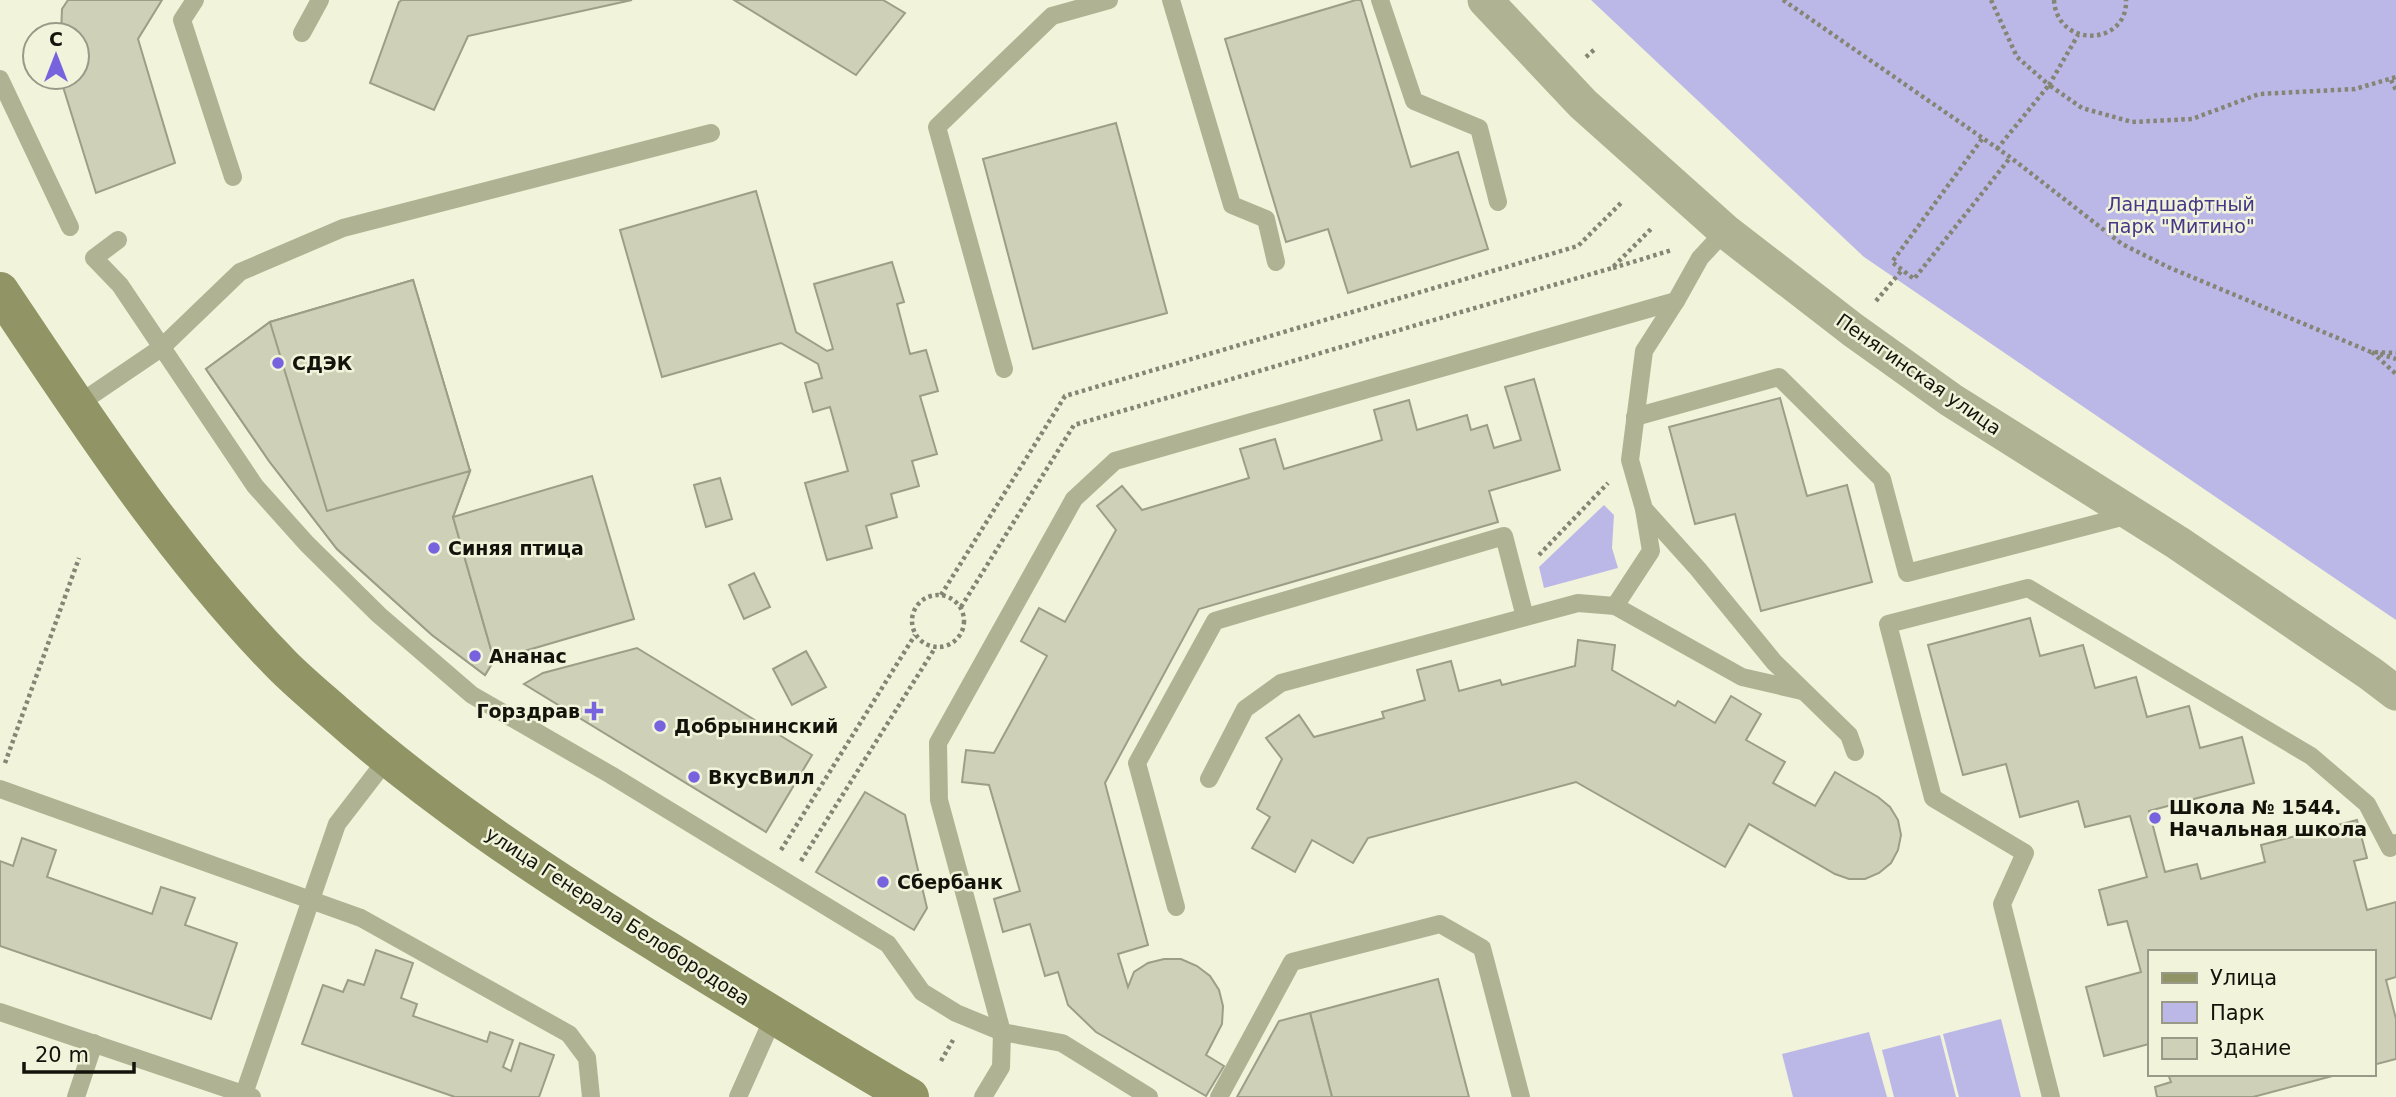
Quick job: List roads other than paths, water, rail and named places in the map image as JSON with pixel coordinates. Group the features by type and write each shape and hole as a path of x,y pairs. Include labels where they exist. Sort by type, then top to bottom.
{"main road":[{"name":"улица Генерала Белобородова","path":"0,291 140,496 215,592 284,667 387,759 530,863 774,1016 910,1097"}],"street":[{"name":"Пенягинская улица","path":"1485,0 1583,104 1724,231 1853,330 1951,400 2133,514 2396,693"}],"lane":[{"path":"195,0 182,20 233,177"},
{"path":"302,33 320,0"},
{"path":"1004,369 937,127 1050,8 1109,0"},
{"path":"1171,0 1231,205 1266,219 1276,262"},
{"path":"1380,0 1414,101 1479,128 1498,202"},
{"path":"0,79 70,227"},
{"path":"77,405 161,348 240,272 343,228 711,133"},
{"path":"1615,606 1651,551 1644,509 1630,460 1644,351 1700,258 1724,231"},
{"path":"118,240 94,258 120,285 255,486 307,544 379,615 472,695 611,775 888,944 922,992 956,1013 1002,1032 1062,1043 1150,1097"},
{"path":"983,1097 1001,1068 1002,1032 939,800 938,743 1074,499 1115,461 1676,301"},
{"path":"1635,417 1779,377 1882,479 1907,573 2133,514"},
{"path":"1644,509 1698,569 1774,662 1849,735 1855,752"},
{"path":"1176,907 1137,763 1215,621 1504,537 1525,617"},
{"path":"2051,1097 2002,904 2025,853 1933,798 1888,624 2028,588 2311,756 2367,804 2389,848 2396,843"},
{"path":"1209,779 1245,709 1281,683 1578,603 1615,606 1742,677 1804,691"},
{"path":"0,1012 248,1096 337,824 387,759"},
{"path":"0,789 361,918 569,1034 587,1058 592,1097"},
{"path":"1219,1097 1292,962 1440,924 1482,948 1521,1097"},
{"path":"738,1097 774,1016"},
{"path":"76,1097 94,1043"}],"place":[{"name":"СДЭК","path":"278,363"},
{"name":"Синяя птица","path":"434,548"},
{"name":"Ананас","path":"475,656"},
{"name":"Горздрав","path":"594,711"},
{"name":"Добрынинский","path":"660,726"},
{"name":"ВкусВилл","path":"694,777"},
{"name":"Школа № 1544. Начальная школа","path":"2155,818"},
{"name":"Сбербанк","path":"883,882"}],"park label":[{"name":"Ландшафтный парк \"Митино\"","path":"2181,215"}]}
